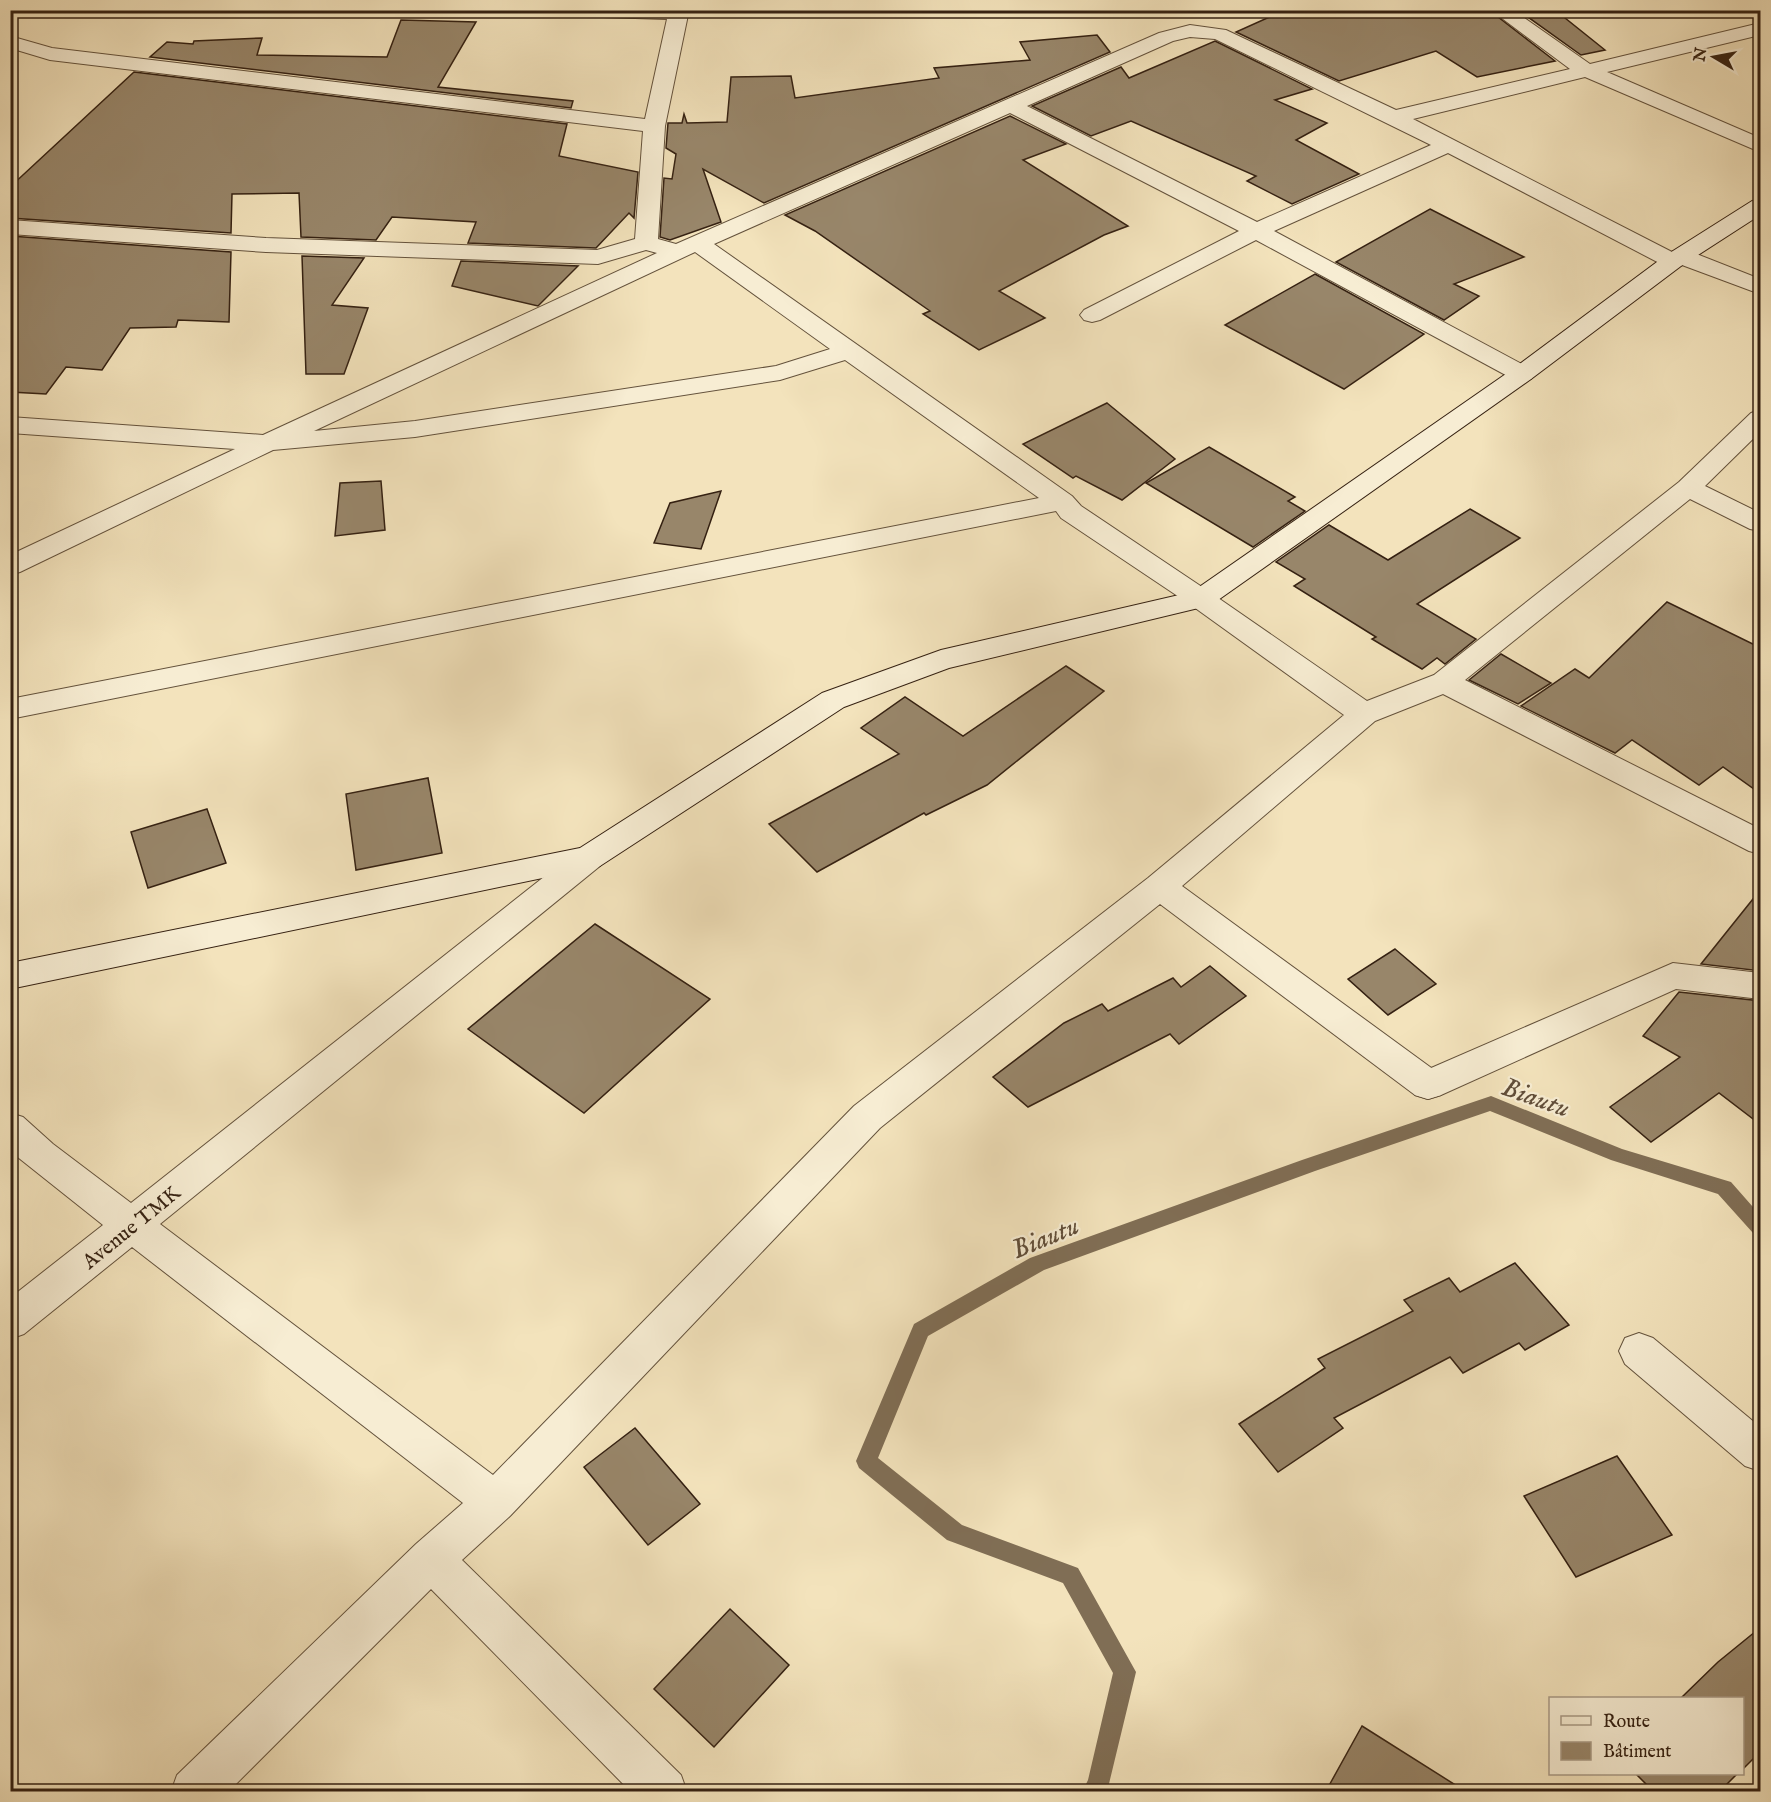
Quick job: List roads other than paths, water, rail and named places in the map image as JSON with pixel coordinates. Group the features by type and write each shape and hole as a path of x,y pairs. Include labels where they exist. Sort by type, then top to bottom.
{"street":[{"path":"570,10 679,12 654,126 646,243"},
{"path":"1500,10 1586,70 1761,146"},
{"path":"1394,117 1761,29"},
{"path":"10,566 687,247 1012,106 1166,36 1190,31 1219,34 1394,117 1677,259 1761,287"},
{"path":"10,42 50,54 654,126"},
{"path":"1012,106 1256,231 1522,374"},
{"path":"1092,315 1256,231 1448,145"},
{"path":"1201,599 1522,374 1677,259 1761,206"},
{"path":"10,227 266,245 598,258 646,243 687,247 847,351 1062,502 1071,512 1201,599 1364,714"},
{"path":"10,425 267,443 415,429 780,373 847,351"},
{"path":"194,1791 431,1559 495,1502 867,1117 1160,887 1364,714 1444,682 1688,488 1761,418"},
{"path":"1688,488 1761,523"},
{"path":"10,709 1062,502"},
{"name":"Avenue TMK","path":"10,1322 589,858 833,700 941,660 1201,599"},
{"path":"1444,682 1761,843"},
{"path":"10,976 589,858"},
{"path":"1160,887 1428,1085 1673,976 1761,986"},
{"path":"10,1128 40,1155 495,1502"},
{"path":"1639,1351 1761,1452"},
{"path":"431,1559 664,1791"}],"waterway":[{"name":"Biautu","path":"1093,1792 1098,1786 1125,1672 1070,1575 955,1533 866,1461 921,1330 1037,1264 1309,1165 1491,1103 1618,1155 1724,1188 1760,1227"}]}
